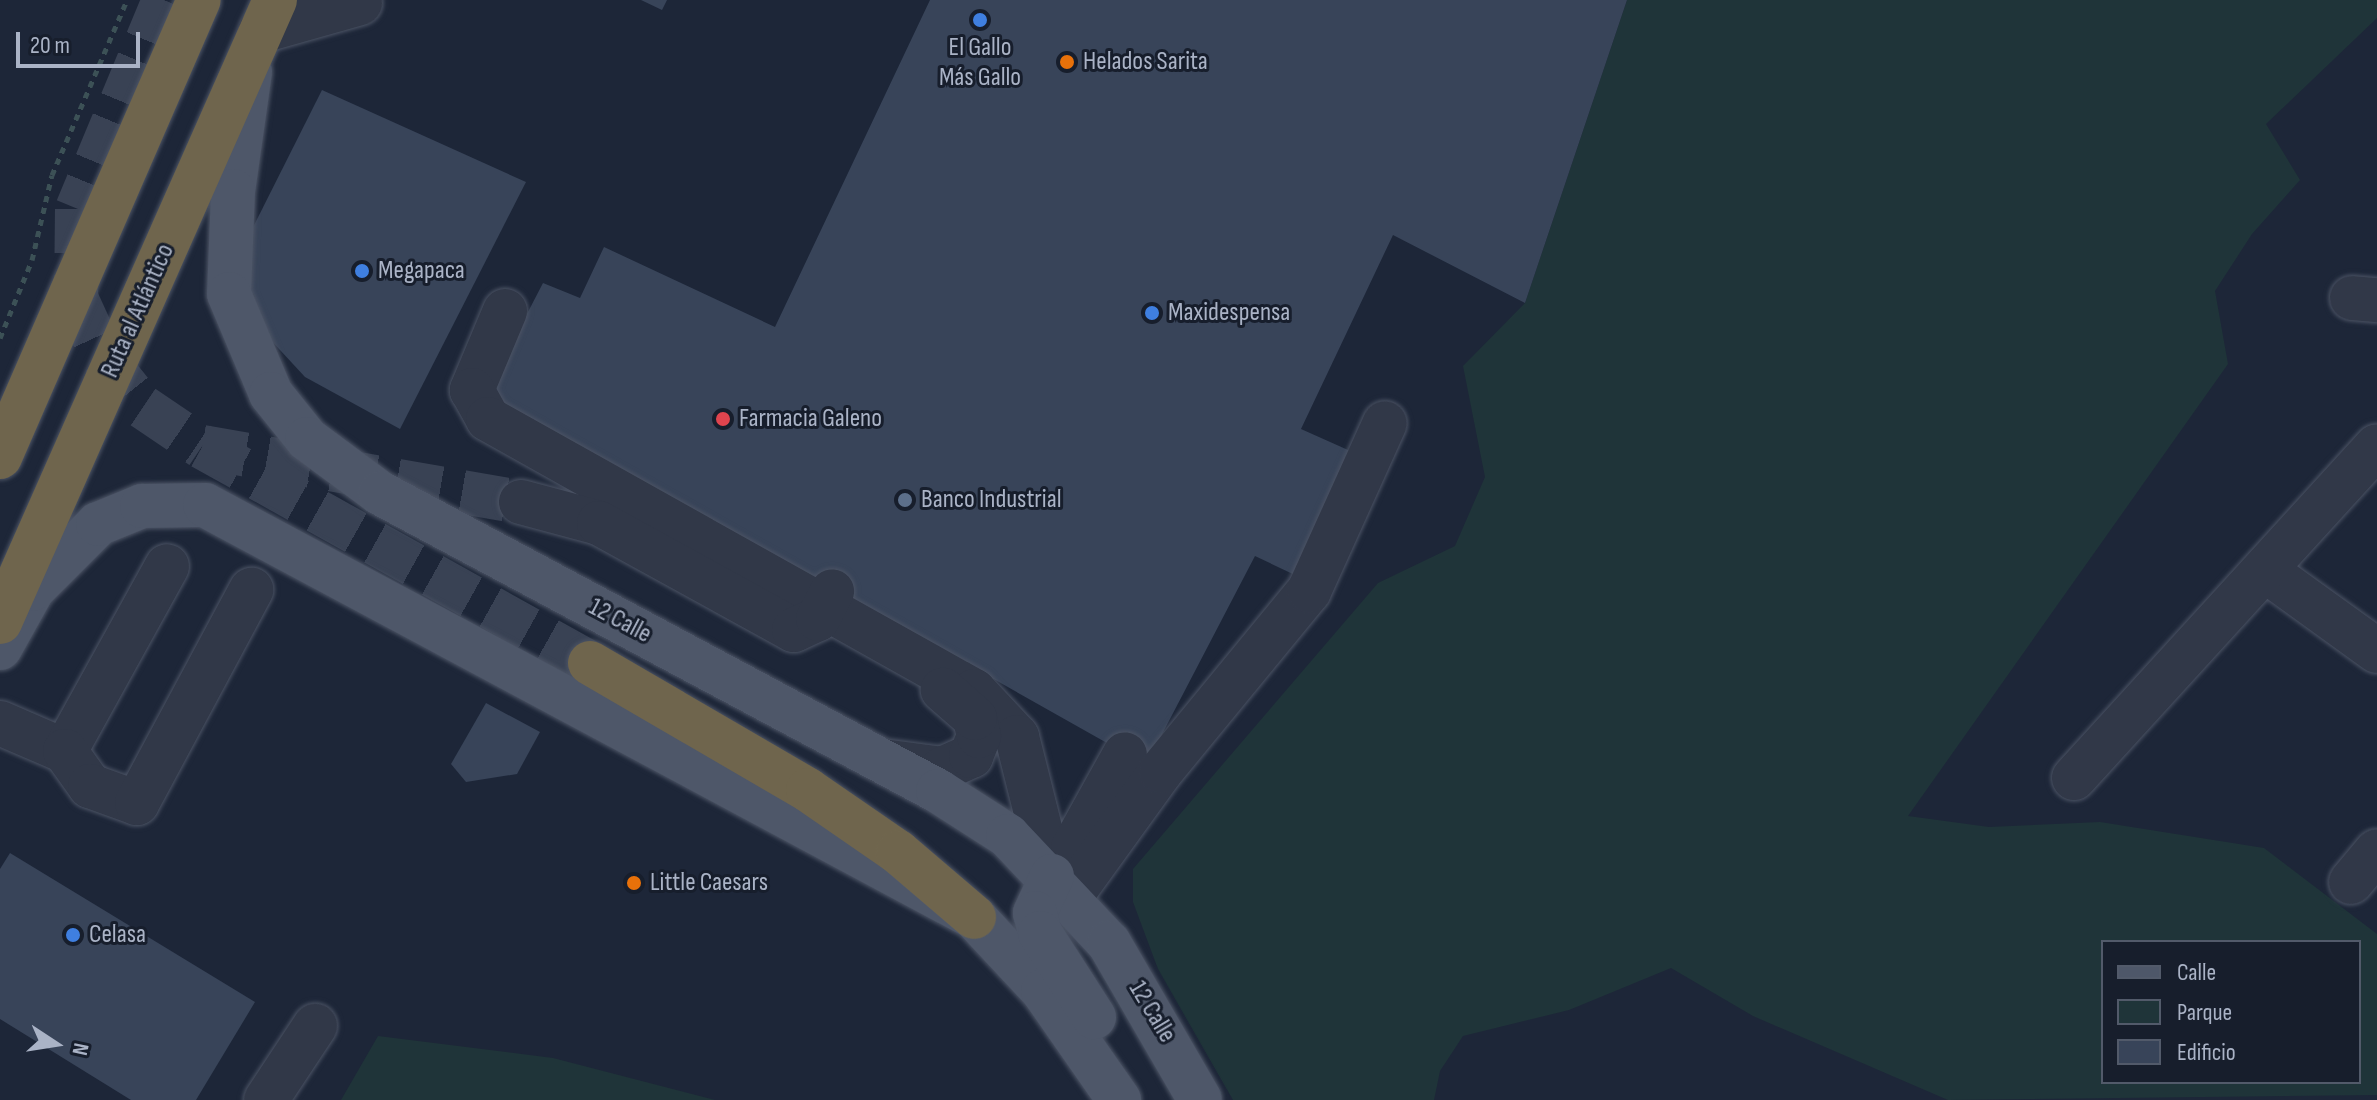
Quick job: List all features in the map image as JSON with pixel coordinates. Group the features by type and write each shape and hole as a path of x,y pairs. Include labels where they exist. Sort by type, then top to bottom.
{"highway":[{"path":"0,457 199,0"},
{"name":"Ruta al Atlántico","path":"0,622 263,28"},
{"path":"590,663 808,790 898,852 974,917"}],"main road":[{"name":"12 Calle","path":"263,28 233,191 229,294 271,394 307,439 380,493 882,761 1008,836 1061,886 1117,954 1200,1100"},
{"path":"0,648 33,589 98,524 142,506 205,505 699,783 974,917 1043,991 1119,1100"},
{"path":"1061,886 1035,913 1040,933 1108,1040 1125,1100"}],"street":[{"path":"263,28 360,3"},
{"path":"505,311 476,370 476,406 621,499 817,610 974,691 1000,713 1028,768 1061,886"},
{"path":"1061,886 1161,771 1309,591 1385,423"},
{"path":"2074,778 2269,573 2377,446"},
{"path":"521,502 599,523 817,610 883,655 965,703 975,718 979,736 959,764 924,769 882,761"},
{"path":"55,746 167,566"},
{"path":"2269,573 2377,651"},
{"path":"0,723 55,746 90,786 137,803 251,590"},
{"path":"1061,886 1125,754"},
{"path":"266,1100 315,1026"}],"path":[{"path":"0,338 32,260 52,175 127,0"}],"green space":[{"path":"1627,0 2377,0 2377,18 2266,124 2300,180 2252,234 2215,291 2228,364 1908,816 1989,827 2100,822 2264,848 2377,934 2377,1095 1948,1100 1753,1016 1671,968 1569,1010 1463,1036 1440,1071 1434,1100 1233,1100 1158,969 1133,902 1133,869 1378,583 1455,546 1485,477 1463,366 1525,303"},
{"path":"378,1036 553,1058 715,1100 341,1100"}],"building":[{"path":"641,0 667,0 662,10"},
{"path":"930,0 1627,0 1525,303 1393,235 1301,429 1366,458 1297,576 1255,556 1146,765 486,393 543,283 580,298 604,247 775,327"},
{"name":"Megapaca","path":"322,90 526,182 400,429 305,377 255,323 242,249"},
{"path":"486,703 540,732 517,774 466,782 451,764"},
{"name":"Celasa","path":"10,853 255,1002 196,1100 131,1100 0,1019 0,869"}],"tunnel":[{"path":"164,0 77,209 76,298 103,357 143,407 202,447 590,663"},
{"path":"202,447 521,502"}],"place":[{"name":"El Gallo Más Gallo","path":"980,20"},
{"name":"Helados Sarita","path":"1067,62"},
{"name":"Megapaca","path":"362,271"},
{"name":"Maxidespensa","path":"1152,313"},
{"name":"Farmacia Galeno","path":"723,419"},
{"name":"Banco Industrial","path":"905,500"},
{"name":"Little Caesars","path":"634,883"},
{"name":"Celasa","path":"73,935"}]}
